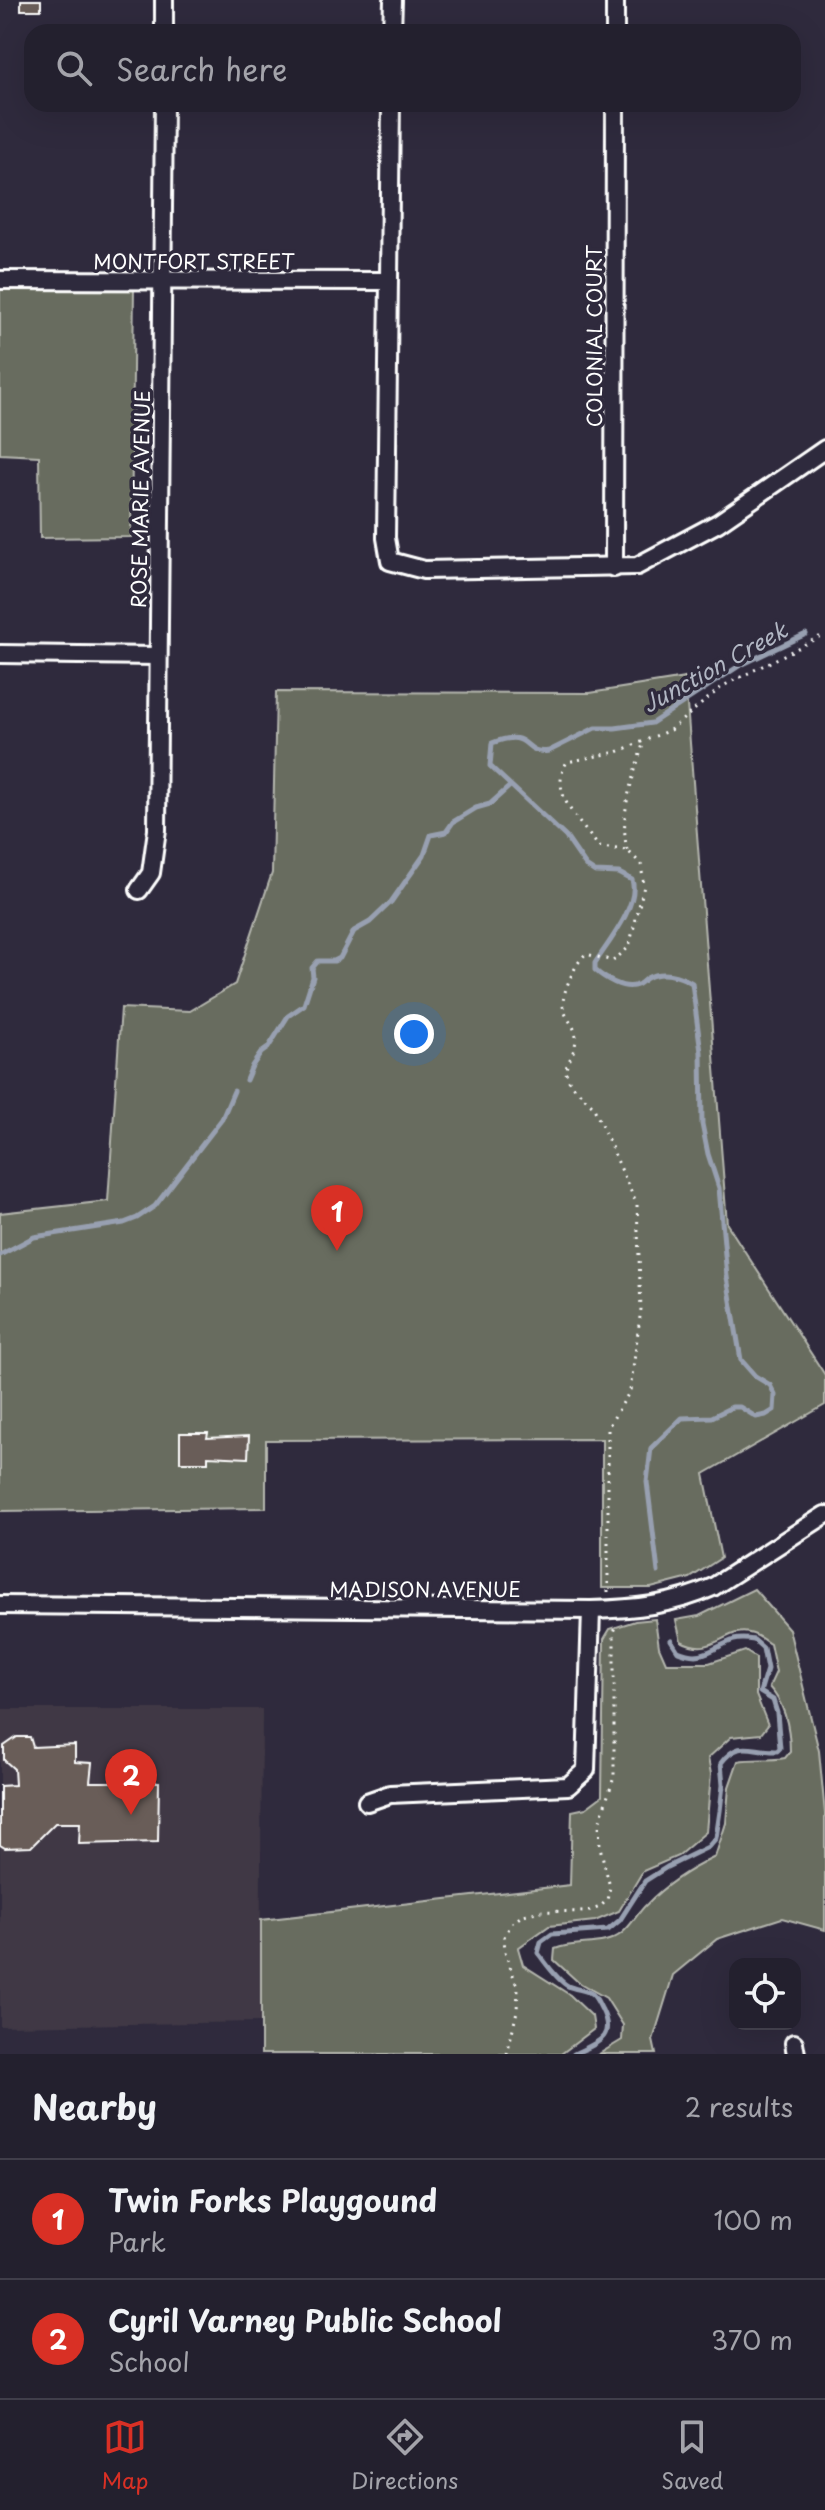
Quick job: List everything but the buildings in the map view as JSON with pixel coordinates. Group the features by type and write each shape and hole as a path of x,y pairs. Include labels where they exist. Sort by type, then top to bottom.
{"street":[{"path":"164,0 164,24"},
{"path":"392,24 393,0"},
{"path":"615,0 615,24"},
{"name":"ROSE MARIE AVENUE","path":"139,890 151,873 157,830 164,112"},
{"path":"391,112 386,538 390,561 424,570 637,566 718,523 825,449"},
{"name":"COLONIAL COURT","path":"614,568 615,112"},
{"name":"MONTFORT STREET","path":"0,280 388,281"},
{"path":"0,654 158,656"},
{"name":"MADISON AVENUE","path":"0,1605 641,1608 693,1596 713,1587 824,1518"},
{"path":"367,1802 390,1794 568,1786 586,1770 591,1610"}],"path":[{"path":"627,850 599,847 562,798 563,769 567,762 617,752 670,730 723,686 825,634"},
{"path":"608,1592 608,1427 630,1391 641,1309 637,1205 593,1106 570,1083 565,1070 576,1041 575,1027 565,1014 562,1002 578,959 586,954 613,961 629,947 644,886 641,864 627,850 623,833 625,806 644,741"},
{"path":"507,2054 517,2011 518,1989 505,1952 504,1937 512,1923 523,1915 541,1911 587,1912 600,1907 607,1900 610,1887 600,1847 599,1823 614,1777 614,1632 617,1625"}],"shaded area":[{"path":"0,1709 262,1709 260,2022 0,2026"}],"green space":[{"path":"134,286 131,537 40,538 39,456 0,454 0,287"},
{"path":"685,678 727,1224 825,1375 825,1405 704,1474 721,1558 690,1578 651,1588 602,1588 602,1439 266,1440 266,1508 0,1511 0,1213 108,1201 121,1008 190,1011 235,984 272,873 276,692 590,693"},
{"path":"754,1589 789,1629 819,1751 825,1814 825,1930 782,1918 717,1939 673,1975 653,2040 656,2054 599,2054 622,2040 623,2025 606,1998 578,1982 554,1960 555,1949 615,1938 662,1890 715,1857 726,1823 729,1787 738,1761 785,1758 790,1752 786,1717 769,1687 776,1672 770,1644 744,1632 712,1644 693,1645 681,1641 676,1620 699,1616"},
{"path":"655,1619 659,1647 666,1663 709,1663 745,1651 756,1658 756,1695 768,1725 761,1734 731,1737 708,1758 711,1774 706,1832 678,1856 643,1871 619,1911 595,1921 549,1926 518,1948 523,1965 570,1995 592,2016 594,2029 561,2054 261,2054 261,1920 570,1885 572,1811 586,1808 602,1796 604,1639 610,1629"}],"waterway":[{"path":"658,1572 647,1482 651,1448 682,1418 712,1417 732,1407 740,1407 756,1417 766,1415 774,1410 775,1395 770,1385 755,1376 741,1360 727,1277 719,1188 702,1124 701,1052 692,983 664,974 646,978 638,985 626,986 609,980 595,970 595,963 627,912 633,890 632,880 619,873 595,872 586,866 566,837 490,766 492,743 514,738 534,750 549,751 595,728 652,723 739,666 806,634"},
{"name":"Junction Creek","path":"246,1080 252,1066 268,1048 288,1016 304,1005 313,977 312,968 318,961 340,958 354,931 370,922 391,902 424,855 431,835 446,832 453,822 476,808 490,804 510,786"},
{"name":"Junction Creek","path":"0,1255 34,1237 124,1223 155,1206 222,1119 234,1091"},
{"path":"574,2054 602,2039 607,2028 606,2020 592,1994 568,1986 552,1971 538,1953 541,1942 552,1934 608,1930 620,1920 645,1881 708,1847 716,1838 723,1785 721,1763 728,1755 740,1748 768,1751 780,1748 773,1700 760,1692 767,1669 763,1648 754,1640 739,1639 695,1655 678,1651 671,1640"}],"place":[{"name":"Twin Forks Playgound","path":"337,1251"},
{"name":"Cyril Varney Public School","path":"131,1815"}]}
